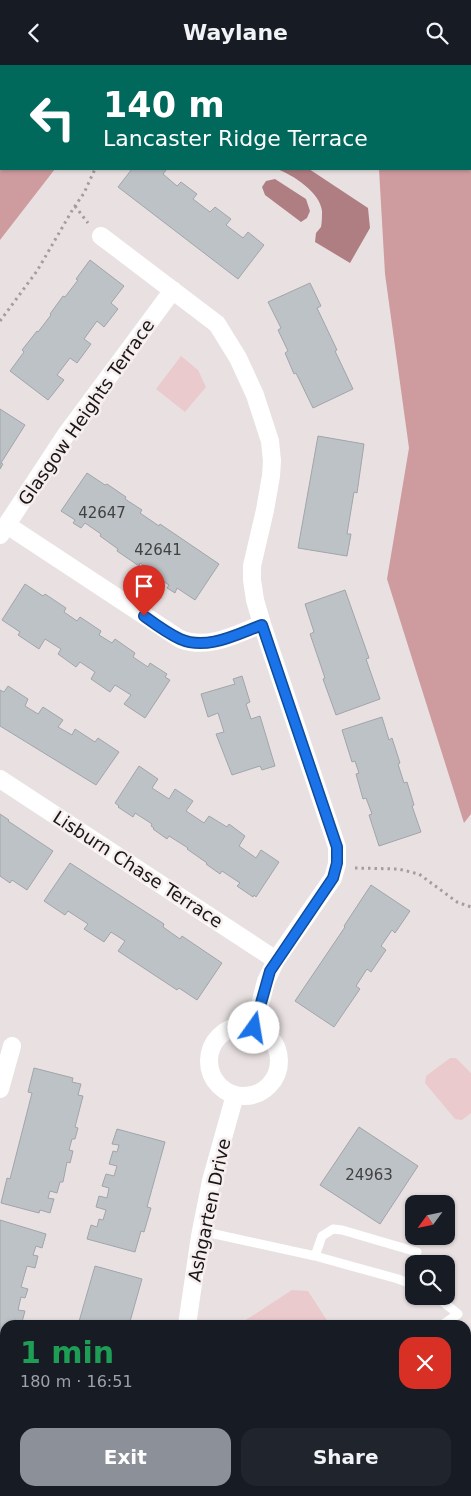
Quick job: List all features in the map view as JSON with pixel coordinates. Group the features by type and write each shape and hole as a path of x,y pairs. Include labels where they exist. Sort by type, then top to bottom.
{"street":[{"path":"101,236 217,324 238,358 255,395 270,441 271,476 252,567 255,600 337,847 337,857 333,878 276,960 266,981 254,1028"},
{"name":"Glasgow Heights Terrace","path":"3,530 67,433 173,290"},
{"path":"3,530 180,639 195,643 214,642 262,625"},
{"name":"Lisburn Chase Terrace","path":"0,779 276,960"},
{"path":"234,1028 254,1028 263,1032 276,1047 279,1066 276,1076 264,1091 254,1095 235,1095 218,1085 213,1076 210,1067 212,1047 225,1032 234,1028"},
{"path":"0,1089 12,1046"},
{"name":"Ashgarten Drive","path":"188,1320 201,1231 211,1181 235,1095"}],"lane":[{"path":"315,1256 322,1236 333,1229 418,1252"},
{"path":"201,1231 315,1256 405,1282"},
{"path":"449,1305 458,1315 450,1320"}],"path":[{"path":"0,321 37,271 72,209 84,193 95,170"},
{"path":"353,867 398,869 419,874 457,903 471,907"}],"shaded area":[{"path":"0,170 54,170 0,240"},
{"path":"279,170 311,170 368,208 370,228 350,263 315,242 316,233 321,227 322,211 320,204 305,185"},
{"path":"379,170 471,170 471,814 464,823 387,579 409,448 385,274"},
{"path":"275,179 306,199 310,211 307,218 301,222 265,195 262,187 266,181"},
{"path":"181,356 198,370 206,387 185,412 156,389"},
{"path":"450,1058 456,1058 471,1073 471,1113 462,1120 455,1119 425,1083 426,1076"},
{"path":"292,1290 308,1291 327,1320 246,1320"}],"building":[{"path":"131,170 166,170 163,174 177,186 181,182 197,194 193,199 210,212 215,207 231,219 226,225 243,238 248,232 264,245 238,279 118,187"},
{"path":"90,260 124,286 111,303 118,309 104,327 97,321 84,339 91,344 77,363 70,358 57,375 64,380 48,400 10,371 24,352 22,350 51,315 63,296 65,297 78,280 76,279"},
{"path":"310,283 321,306 317,308 353,389 313,408 296,373 294,374 285,353 288,351 278,330 281,328 268,302"},
{"path":"0,409 25,425 1,463 3,464 0,469"},
{"path":"318,436 364,444 357,493 354,492 347,534 351,534 347,556 298,548"},
{"path":"87,473 126,497 125,499 142,510 140,513 159,526 160,524 219,564 195,600 177,588 175,593 167,588 169,585 155,576 156,574 140,563 139,566 117,551 118,549 100,536 101,534 85,523 81,528 73,523 75,520 61,511"},
{"path":"25,584 66,608 64,612 77,621 80,617 101,631 99,635 112,643 115,639 135,653 133,657 148,667 150,663 167,674 165,677 170,680 145,718 124,704 131,695 115,685 110,692 91,679 95,672 80,662 76,667 58,654 61,649 45,639 39,649 18,635 20,632 2,620"},
{"path":"345,590 369,658 366,659 380,699 336,715 310,634 314,632 305,604"},
{"path":"242,676 250,702 246,704 251,719 260,716 275,766 262,770 260,766 232,775 216,734 224,732 218,713 208,717 201,694 235,684 233,679"},
{"path":"8,686 28,699 25,706 38,714 43,707 63,720 58,727 72,735 75,729 95,742 98,738 119,752 96,785 0,726 0,690 4,692"},
{"path":"382,717 389,740 392,738 404,783 407,782 414,805 412,806 421,832 379,846 369,815 372,814 366,798 363,799 356,774 359,773 355,761 352,762 342,730"},
{"path":"139,766 158,779 152,788 169,799 175,789 193,801 186,811 204,823 209,816 227,827 229,824 245,836 239,846 256,858 261,850 279,862 256,897 254,895 253,897 237,886 240,883 222,871 220,874 206,864 188,848 169,836 167,839 153,829 152,824 135,813 133,817 118,807 115,803"},
{"path":"0,814 53,851 27,890 12,880 10,883 0,876"},
{"path":"70,863 164,924 163,927 180,939 182,936 222,963 197,1000 179,988 177,990 118,951 125,941 111,932 104,942 84,929 88,924 68,911 65,915 44,901"},
{"path":"371,885 410,911 395,933 392,930 381,946 386,950 371,972 367,969 356,986 360,989 334,1027 295,1001"},
{"path":"34,1068 73,1078 72,1082 81,1084 78,1095 83,1096 75,1127 78,1128 69,1150 73,1151 70,1163 67,1162 63,1182 60,1182 57,1193 50,1191 48,1198 54,1199 50,1213 40,1210 39,1213 1,1203 7,1178 10,1179 32,1093 28,1092"},
{"path":"359,1127 418,1166 380,1224 320,1185"},
{"path":"117,1129 165,1142 147,1207 151,1208 144,1232 141,1231 135,1252 87,1239 91,1225 97,1227 99,1219 103,1220 106,1210 96,1207 99,1196 107,1198 109,1188 102,1186 106,1174 114,1176 117,1166 109,1164 113,1151 117,1152 119,1145 112,1144"},
{"path":"0,1220 46,1234 42,1248 36,1246 33,1255 38,1256 35,1268 27,1266 21,1287 28,1289 25,1298 21,1297 18,1310 25,1311 23,1320 0,1320"},
{"path":"95,1266 142,1279 130,1320 79,1320"}],"route":[{"path":"144,616 180,639 195,643 226,639 262,625 337,847 337,863 333,878 270,971 254,1028"}]}
